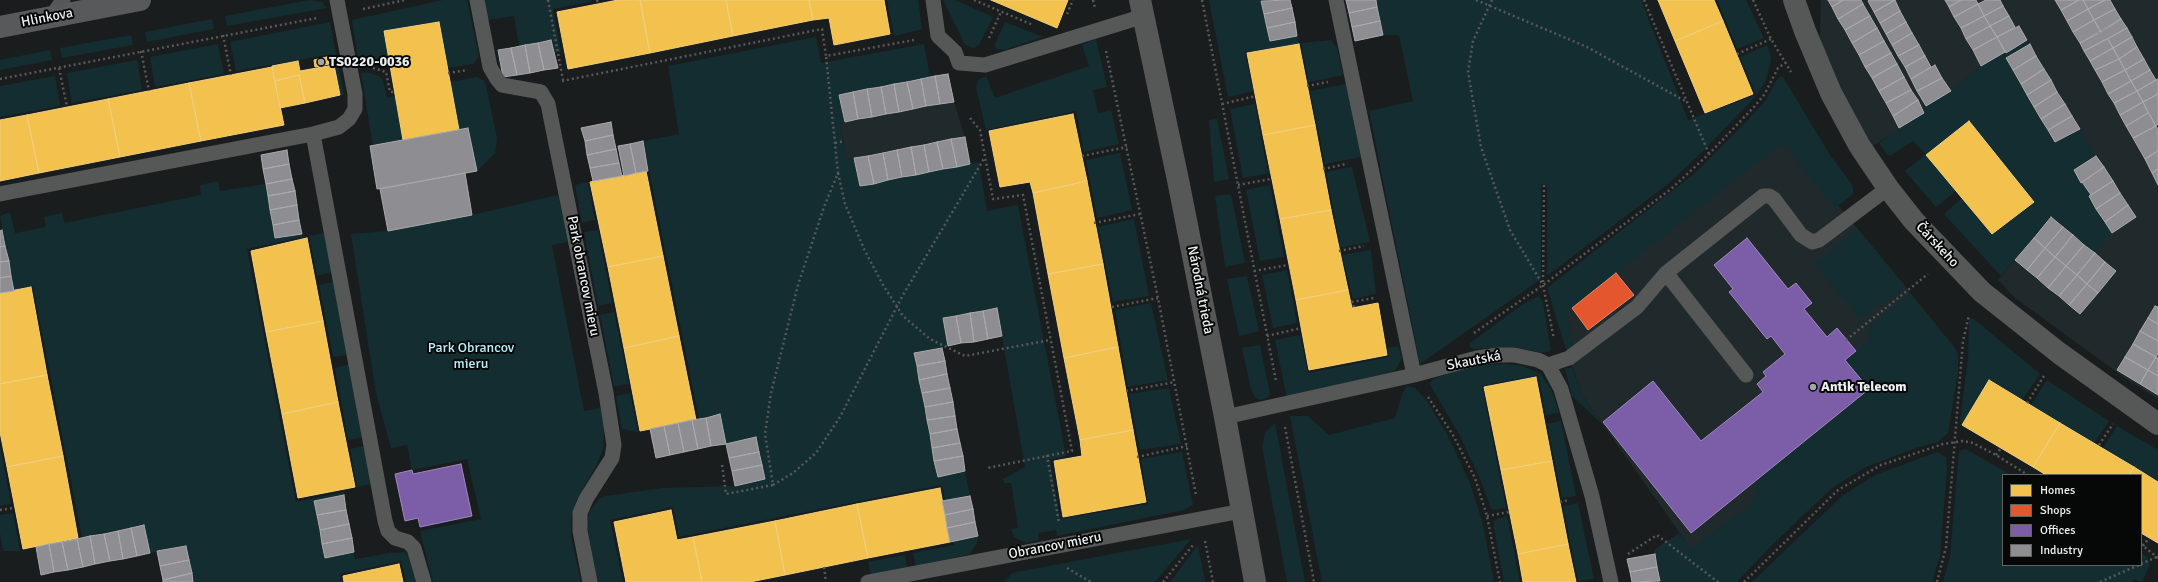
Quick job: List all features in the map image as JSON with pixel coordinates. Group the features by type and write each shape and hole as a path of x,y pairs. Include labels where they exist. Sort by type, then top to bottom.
{"main road":[{"name":"Hlinkova","path":"0,27 57,8 140,0"}],"street":[{"name":"Čárskeho","path":"1794,0 1812,49 1831,93 1860,145 1888,188 1943,253 1982,292 2059,353 2158,424"},
{"name":"Národná trieda","path":"1142,8 1225,416 1255,582"}],"lane":[{"path":"477,0 490,67 497,80 502,85 541,92"},
{"path":"932,0 938,36 955,52 959,63 985,65 1101,28 1142,8"},
{"path":"1336,0 1414,375"},
{"path":"0,194 313,134 339,127 349,119 355,109 355,94 338,7"},
{"name":"Park obrancov mieru","path":"541,92 548,104 613,428 614,445 612,458 586,499 580,513 580,531 590,582"},
{"path":"313,134 385,521 388,532 395,538 408,542 414,548 424,582"},
{"path":"1611,582 1592,496 1561,389 1548,365 1569,358 1637,307 1666,273 1763,196 1769,196 1774,199 1801,235 1812,242 1819,240 1888,188"},
{"path":"1666,273 1746,375"},
{"name":"Skautská","path":"1225,416 1414,375 1477,358 1498,355 1526,357 1548,365"},
{"name":"Obrancov mieru","path":"868,582 1063,545 1202,525 1242,511"}],"path":[{"path":"0,79 223,35 338,7 405,0"},
{"path":"548,0 563,80"},
{"path":"597,0 598,4"},
{"path":"974,0 1036,27"},
{"path":"1093,0 1101,28 1127,147 1175,382 1213,582"},
{"path":"1202,0 1281,404 1314,582"},
{"path":"1476,0 1487,6 1587,47 1687,102"},
{"path":"1492,0 1487,6 1472,41 1468,72 1481,146 1510,230 1543,284"},
{"path":"1644,0 1709,154"},
{"path":"541,92 563,80 822,29 838,173 845,204 864,249 883,285 903,316 930,339 965,356 1051,340"},
{"path":"223,35 231,75"},
{"path":"826,56 938,36"},
{"path":"1737,54 1771,39"},
{"path":"1472,334 1543,284 1671,189 1709,154 1764,95 1778,68 1812,49"},
{"path":"141,51 149,91"},
{"path":"59,68 67,107"},
{"path":"387,77 390,92 395,92"},
{"path":"1222,104 1256,96"},
{"path":"970,118 980,130 993,199 1023,194 1072,451 987,468"},
{"path":"835,143 844,142"},
{"path":"1082,156 1127,147"},
{"path":"722,465 726,494 773,485 794,473 816,453 840,417 903,295 985,157"},
{"path":"773,485 765,434 771,393 798,285 824,207 838,173"},
{"path":"1238,185 1272,178"},
{"path":"1544,185 1543,284 1556,350 1548,365"},
{"path":"1094,222 1140,214"},
{"path":"1254,271 1288,265"},
{"path":"1846,340 1930,272"},
{"path":"1937,582 1946,547 1963,341 1968,318 1982,292"},
{"path":"1112,307 1158,298"},
{"path":"1267,336 1301,328"},
{"path":"2027,402 2059,353"},
{"path":"1414,375 1453,435 1475,478 1487,516 1500,582"},
{"path":"1126,391 1175,382"},
{"path":"1744,582 1838,490 1881,465 1954,441 1973,444 1996,455 2026,474"},
{"path":"1138,457 1187,446"},
{"path":"1996,455 2001,448"},
{"path":"1047,455 1063,545"},
{"path":"0,510 14,508"},
{"path":"1487,516 1509,512"},
{"path":"1163,582 1202,525"},
{"path":"1608,567 1657,536 1718,582"},
{"path":"2142,564 2158,557 2142,545 2148,538"},
{"path":"2100,582 2138,566"},
{"path":"824,567 826,582"}],"shaded area":[{"path":"1821,0 2158,0 2158,399 2132,383 2015,298 1998,280 2080,183 2006,58 2029,44 2027,40 1981,66 1951,91 1922,108 1924,113 1873,146 1846,116 1820,39"},
{"path":"948,74 954,102 965,137 970,164 860,186 854,158 847,160 840,123 845,122 839,95"},
{"path":"1781,135 1955,348 1692,550 1582,395 1555,315"}],"green space":[{"path":"309,0 322,2 327,8 227,26 225,16"},
{"path":"443,0 467,0 479,57 473,64 447,68 439,22 384,31 390,65 376,64 358,58 352,20"},
{"path":"484,0 591,0 591,2 553,9 561,52 554,53 551,40 519,46 514,16 488,20"},
{"path":"887,0 918,0 922,29 894,36"},
{"path":"943,0 955,0 993,17 979,45 974,48 965,45"},
{"path":"1209,0 1261,0 1270,41 1297,36 1299,44 1245,52 1254,91 1228,97"},
{"path":"1376,0 1641,0 1688,120 1756,95 1741,60 1738,58 1767,45 1771,56 1770,65 1765,82 1756,96 1703,151 1668,184 1547,276 1547,185 1541,184 1541,279 1420,364 1369,111 1413,101 1399,35 1383,35"},
{"path":"1717,0 1746,0 1764,38 1737,49"},
{"path":"212,19 214,29 147,42 145,32"},
{"path":"330,22 344,95 340,95 332,54 236,71 230,42"},
{"path":"1005,22 1043,37 1004,50 996,49 995,44"},
{"path":"131,35 133,45 62,58 60,48"},
{"path":"816,37 821,63 924,44 930,77 839,95 845,122 840,123 847,160 854,158 860,186 979,162 987,211 1018,205 1066,456 1050,460 1060,519 1148,504 1141,459 1182,452 1193,505 1184,510 1057,536 1056,530 1038,533 1039,540 1026,543 1014,537 1011,529 1018,528 1011,483 1004,483 1003,479 1025,467 997,309 943,318 948,346 914,353 937,476 965,471 970,496 945,501 942,485 679,537 673,507 610,520 623,582 597,582 587,524 589,512 599,499 605,496 663,488 735,486 765,479 756,438 726,444 720,414 699,419 643,141 679,134 668,66"},
{"path":"1096,39 1107,87 1093,90 1098,113 1111,110 1119,144 1084,152 1076,111 986,130 976,87 978,80 986,76 995,98 1089,66 1082,45"},
{"path":"1331,40 1337,48 1343,75 1306,83 1306,80 1308,79 1301,43"},
{"path":"2027,40 2030,44 2006,58 2055,142 2080,129 2096,156 2074,170 2080,183 2082,182 2091,195 2089,197 2112,233 2095,253 2051,217 2001,276 1944,214 1962,198 1992,234 2033,202 1969,121 1927,154 1956,191 1936,207 1905,171 1926,154 1913,141 1890,156 1879,143 1899,128 1924,113 1922,108 1951,91 1981,66"},
{"path":"218,44 224,74 155,87 150,57"},
{"path":"50,50 52,60 0,70 0,60"},
{"path":"137,60 142,90 72,103 67,73"},
{"path":"367,72 379,76 383,80 387,98 395,96 403,140 373,146 361,73"},
{"path":"55,76 60,106 0,117 0,86"},
{"path":"477,77 485,81 497,138 495,153 477,171 468,128 459,130 450,82"},
{"path":"1780,77 1783,77 1830,155 1851,183 1853,194 1835,208 1784,146 1780,145 1568,311 1567,316 1574,346 1566,349 1547,288 1694,174 1765,101 1776,81"},
{"path":"1346,84 1361,157 1325,164 1310,91"},
{"path":"1255,104 1267,169 1270,169 1270,173 1243,178 1230,109"},
{"path":"1217,119 1229,179 1214,182 1209,120"},
{"path":"1120,153 1132,210 1097,218 1086,160"},
{"path":"1352,167 1370,242 1339,248 1338,245 1340,244 1326,172"},
{"path":"218,181 220,191 266,184 275,238 302,234 303,237 247,249 296,502 344,492 344,495 315,501 325,558 354,552 355,559 405,552 410,556 417,582 406,582 401,561 340,574 341,582 193,582 186,546 150,553 144,525 82,537 33,287 14,291 0,216 10,212 15,233 46,227 44,217 62,213 65,223 201,195 200,185"},
{"path":"588,182 595,220 582,223 575,185"},
{"path":"1270,185 1284,257 1260,261 1246,190"},
{"path":"1231,194 1245,263 1225,267 1215,196"},
{"name":"Park Obrancov mieru","path":"558,195 568,242 552,245 584,411 601,408 604,428 603,449 596,466 576,501 571,519 571,537 581,582 433,582 420,531 481,519 467,459 412,470 407,445 391,448 376,393 351,234 388,231 472,215"},
{"path":"1134,219 1149,296 1113,302 1098,227"},
{"path":"1857,228 1906,287 1860,319 1812,262 1819,261"},
{"path":"598,230 612,303 598,306 584,232"},
{"path":"324,233 332,272 317,276 309,236"},
{"path":"1371,250 1376,294 1353,299 1342,255"},
{"path":"1287,270 1297,323 1273,328 1262,275"},
{"path":"1247,276 1259,331 1239,336 1227,279"},
{"path":"333,282 347,355 333,357 319,285"},
{"path":"1909,292 1955,348 1958,354 1958,372 1948,433 1938,442 1916,448 1866,467 1832,488 1772,545 1737,582 1661,582 1654,550 1679,533 1692,549 1751,504 1759,478 1869,390 1845,360 1869,340 1869,326 1909,295"},
{"path":"1539,296 1543,302 1551,351 1544,353 1513,347 1473,349 1470,347 1470,343 1526,302"},
{"path":"1151,303 1168,380 1128,387 1115,310"},
{"path":"614,312 629,384 614,386 600,315"},
{"path":"1969,318 1974,319 2040,374 2022,400 1962,425 1960,420 1968,359"},
{"path":"1300,335 1308,373 1389,357 1388,348 1398,346 1402,358 1395,371 1287,398 1275,340"},
{"path":"1260,345 1270,394 1269,397 1260,400 1255,397 1251,389 1242,348"},
{"path":"349,364 363,437 348,440 335,368"},
{"path":"1506,364 1523,366 1541,374 1552,391 1559,413 1546,415 1538,375 1482,386 1506,508 1495,510 1491,509 1481,481 1460,436 1429,383 1435,378 1479,365"},
{"path":"1572,367 1582,395 1603,425 1572,396 1565,369"},
{"path":"2047,380 2109,421 2094,443 2031,405"},
{"path":"1407,386 1415,388 1427,401 1448,436 1470,483 1483,524 1494,582 1322,582 1290,416 1308,416 1329,435 1395,418 1402,394"},
{"path":"1169,388 1181,444 1140,450 1129,394"},
{"path":"630,393 638,432 622,429 616,396"},
{"path":"1561,421 1576,496 1562,498 1547,424"},
{"path":"1275,423 1305,582 1287,582 1262,447 1265,433"},
{"path":"2117,426 2158,450 2158,482 2103,448"},
{"path":"0,445 11,504 0,506"},
{"path":"365,446 372,484 357,487 350,449"},
{"path":"1966,449 2009,474 2002,474 2002,566 2142,566 2142,554 2147,557 2150,564 2142,582 2134,579 2132,582 1943,582 1950,557 1959,451"},
{"path":"1937,452 1946,457 1947,469 1940,556 1932,582 1752,582 1842,496 1875,475"},
{"path":"1578,503 1594,579 1578,581 1563,506"},
{"path":"13,513 20,551 3,551 0,533 0,515"},
{"path":"1507,516 1520,582 1504,582 1493,524 1496,519"},
{"path":"978,536 977,543 970,554 916,566 913,553 954,545 953,541"},
{"path":"1191,539 1155,582 1005,582 1012,573"},
{"path":"1198,545 1205,582 1170,582"},
{"path":"905,555 907,567 871,575 868,562"}],"building: Homes":[{"path":"618,0 640,0 650,53 568,69 557,12"},
{"path":"640,0 726,0 733,36 650,53"},
{"path":"726,0 809,0 813,20 733,36"},
{"path":"809,0 884,0 890,34 834,45 829,18 813,20"},
{"path":"991,0 1068,0 1057,28"},
{"path":"1658,0 1714,0 1723,21 1675,41"},
{"path":"1723,21 1753,94 1705,113 1675,41"},
{"path":"439,22 459,130 403,140 384,31"},
{"path":"1299,44 1315,125 1263,135 1247,53"},
{"name":"TS0220-0036","path":"327,57 329,64 315,67 314,60"},
{"path":"298,61 300,71 334,65 340,95 305,103 299,75 275,81 272,66"},
{"path":"272,67 284,125 201,141 189,83"},
{"path":"299,75 305,103 280,108 275,81"},
{"path":"189,83 201,141 120,157 108,99"},
{"path":"108,99 120,157 39,173 27,115"},
{"path":"1073,114 1087,181 1033,193 1030,182 1000,187 989,131"},
{"path":"27,115 39,173 0,181 0,120"},
{"path":"1969,121 2034,202 1992,234 1926,155"},
{"path":"1315,125 1331,210 1280,219 1263,135"},
{"path":"646,171 663,256 608,267 590,182"},
{"path":"1087,181 1103,264 1048,274 1033,193"},
{"path":"1331,210 1348,290 1296,300 1280,219"},
{"path":"307,238 323,321 266,332 251,251"},
{"path":"663,256 679,336 624,348 608,267"},
{"path":"1103,264 1118,347 1064,358 1048,274"},
{"path":"31,287 47,375 0,384 0,293"},
{"path":"1348,290 1352,308 1378,303 1387,355 1309,370 1296,300"},
{"path":"323,321 338,402 282,414 266,332"},
{"path":"679,336 696,420 640,431 624,348"},
{"path":"1118,347 1133,430 1080,440 1064,358"},
{"path":"47,375 63,456 7,467 0,432 0,384"},
{"path":"1536,377 1552,461 1501,470 1484,387"},
{"path":"1989,380 2060,423 2033,467 1962,425"},
{"path":"338,402 355,487 298,498 282,414"},
{"path":"2060,423 2134,467 2130,474 2044,474 2033,467"},
{"path":"1133,430 1146,502 1063,517 1054,461 1082,456 1080,440"},
{"path":"63,456 78,538 23,549 7,467"},
{"path":"1552,461 1568,544 1518,554 1501,470"},
{"path":"2134,467 2158,482 2158,543 2142,534 2142,474 2130,474"},
{"path":"940,488 950,542 868,558 857,504"},
{"path":"857,504 868,558 785,575 775,521"},
{"path":"671,510 677,540 693,537 702,582 626,582 614,522"},
{"path":"775,521 785,575 750,582 702,582 693,537"},
{"path":"1568,544 1576,582 1523,582 1518,554"},
{"path":"399,564 403,582 344,582 343,576"}],"building: Shops":[{"path":"1616,273 1634,295 1588,330 1572,308"}],"building: Offices":[{"name":"Antik Telecom","path":"1747,238 1788,289 1796,283 1812,303 1804,309 1827,337 1837,328 1856,351 1845,360 1869,389 1691,533 1603,422 1653,381 1701,441 1763,392 1757,384 1766,376 1763,372 1785,354 1771,336 1767,339 1729,292 1733,289 1714,265"},
{"path":"461,464 472,516 420,527 418,518 405,521 395,474 412,470 413,474"}],"building: Industry":[{"path":"1290,0 1292,8 1264,14 1261,1"},
{"path":"1346,0 1376,0 1377,7 1349,13"},
{"path":"1828,0 1843,0 1832,7"},
{"path":"1843,0 1861,0 1863,4 1838,19 1832,7"},
{"path":"1895,0 1874,12 1868,1"},
{"path":"1895,0 1900,11 1880,23 1874,12"},
{"path":"1945,0 1961,0 1949,7"},
{"path":"1961,0 1976,0 1978,4 1954,17 1949,7"},
{"path":"1986,0 2000,0 2003,6 1984,16 1978,4"},
{"path":"2055,0 2079,0 2061,10"},
{"path":"2079,0 2083,0 2088,9 2067,21 2061,10"},
{"path":"2083,0 2105,0 2088,9"},
{"path":"2105,0 2110,0 2115,9 2094,20 2088,9"},
{"path":"1863,4 1870,16 1845,30 1838,19"},
{"path":"1978,4 1984,16 1961,28 1954,17"},
{"path":"2003,6 2009,16 1990,26 1984,16"},
{"path":"1377,7 1380,21 1352,27 1349,13"},
{"path":"1292,8 1295,22 1267,28 1264,14"},
{"path":"2088,9 2094,20 2073,32 2067,21"},
{"path":"2115,9 2121,19 2101,32 2094,20"},
{"path":"1900,11 1906,22 1886,34 1880,23"},
{"path":"1870,16 1877,28 1852,43 1845,30"},
{"path":"1984,16 1990,26 1966,39 1961,28"},
{"path":"2009,16 2015,27 1997,37 1990,26"},
{"path":"2121,19 2127,28 2084,51 2080,43"},
{"path":"2094,20 2101,32 2080,43 2073,32"},
{"path":"1380,21 1383,35 1355,41 1352,27"},
{"path":"1295,22 1297,36 1270,41 1267,28"},
{"path":"1906,22 1912,33 1892,45 1886,34"},
{"path":"1990,26 1997,37 1973,50 1966,39"},
{"path":"2019,26 2027,40 2006,53 1997,37"},
{"path":"1877,28 1884,41 1859,55 1852,43"},
{"path":"2127,28 2132,37 2113,48 2108,39"},
{"path":"1912,33 1919,45 1898,56 1892,45"},
{"path":"1997,37 2005,52 1981,66 1973,50"},
{"path":"2132,37 2137,47 2119,59 2113,48"},
{"path":"2108,39 2113,48 2090,61 2084,51"},
{"path":"551,40 558,68 544,70 538,43"},
{"path":"1884,41 1891,53 1865,67 1859,55"},
{"path":"538,43 544,70 530,73 525,45"},
{"path":"2030,44 2036,56 2013,70 2006,58"},
{"path":"525,45 530,73 517,75 511,48"},
{"path":"1919,45 1925,56 1905,67 1898,56"},
{"path":"2137,47 2144,59 2125,70 2119,59"},
{"path":"511,48 517,75 503,77 498,50"},
{"path":"2113,48 2119,59 2095,70 2090,61"},
{"path":"1891,53 1897,64 1872,78 1865,67"},
{"path":"1925,56 1931,67 1911,79 1905,67"},
{"path":"2036,56 2044,69 2021,84 2013,70"},
{"path":"2119,59 2125,70 2102,82 2095,70"},
{"path":"2144,59 2150,70 2131,81 2125,70"},
{"path":"1897,64 1904,77 1879,91 1872,78"},
{"path":"1935,65 1942,78 1917,91 1911,79"},
{"path":"2044,69 2051,80 2027,95 2021,84"},
{"path":"2125,70 2131,81 2108,94 2102,82"},
{"path":"2150,70 2156,80 2137,91 2131,81"},
{"path":"948,74 954,102 940,104 935,76"},
{"path":"935,76 940,104 926,106 921,79"},
{"path":"1904,77 1911,90 1886,103 1879,91"},
{"path":"1942,78 1951,91 1926,106 1917,91"},
{"path":"921,79 926,106 913,109 907,82"},
{"path":"2158,79 2158,94 2143,102 2137,91"},
{"path":"2051,80 2057,92 2034,107 2027,95"},
{"path":"2131,81 2137,91 2114,103 2108,94"},
{"path":"907,82 913,109 899,112 894,84"},
{"path":"894,84 899,112 886,114 881,87"},
{"path":"881,87 886,114 872,117 867,89"},
{"path":"867,89 872,117 858,119 853,92"},
{"path":"1911,90 1918,100 1893,116 1886,103"},
{"path":"2137,91 2143,102 2120,115 2114,103"},
{"path":"853,92 858,119 845,122 839,95"},
{"path":"2057,92 2065,104 2041,119 2034,107"},
{"path":"2158,94 2158,124 2156,126 2143,102"},
{"path":"1918,100 1924,113 1899,128 1893,116"},
{"path":"2143,102 2148,113 2126,126 2120,115"},
{"path":"2065,104 2072,116 2048,130 2041,119"},
{"path":"2148,113 2156,126 2133,138 2126,126"},
{"path":"2072,116 2080,129 2055,142 2048,130"},
{"path":"611,122 613,135 585,141 581,128"},
{"path":"2156,126 2158,129 2158,151 2145,159 2133,138"},
{"path":"468,128 477,171 377,189 370,146"},
{"path":"613,135 616,149 587,155 585,141"},
{"path":"965,137 970,164 957,167 951,139"},
{"path":"951,139 957,167 943,169 937,142"},
{"path":"643,141 648,171 636,173 630,144"},
{"path":"937,142 943,169 929,172 924,145"},
{"path":"630,144 636,173 624,176 618,146"},
{"path":"924,145 929,172 916,175 911,147"},
{"path":"911,147 916,175 902,177 897,150"},
{"path":"616,149 619,163 590,168 587,155"},
{"path":"287,150 289,164 263,169 261,155"},
{"path":"897,150 902,177 888,180 883,153"},
{"path":"2158,151 2158,169 2152,173 2145,159"},
{"path":"883,153 888,180 874,184 868,156"},
{"path":"868,156 874,184 860,186 854,158"},
{"path":"2096,156 2104,167 2081,183 2074,170"},
{"path":"619,163 622,176 593,181 590,168"},
{"path":"289,164 292,179 266,184 263,169"},
{"path":"2104,167 2113,181 2091,195 2082,182"},
{"path":"2158,169 2158,185 2152,173"},
{"path":"465,173 472,215 388,231 380,189"},
{"path":"292,179 295,191 268,196 266,184"},
{"path":"2113,181 2120,193 2096,209 2089,196"},
{"path":"295,191 297,205 270,210 268,196"},
{"path":"2120,193 2128,205 2105,222 2096,209"},
{"path":"297,205 299,220 273,225 270,210"},
{"path":"2128,205 2136,217 2112,233 2105,222"},
{"path":"2051,217 2063,227 2045,248 2034,238"},
{"path":"299,220 302,234 275,238 273,225"},
{"path":"2063,227 2073,235 2055,257 2045,248"},
{"path":"2,230 5,246 0,247 0,231"},
{"path":"2073,235 2084,245 2066,266 2055,257"},
{"path":"2034,238 2045,248 2027,270 2015,260"},
{"path":"2084,245 2095,253 2077,275 2066,266"},
{"path":"5,246 9,261 0,262 0,247"},
{"path":"2045,248 2055,257 2037,278 2027,270"},
{"path":"2095,253 2105,262 2087,284 2077,275"},
{"path":"2055,257 2066,266 2048,288 2037,278"},
{"path":"9,261 11,276 0,278 0,262"},
{"path":"2105,262 2116,271 2098,293 2087,284"},
{"path":"2066,266 2077,275 2059,296 2048,288"},
{"path":"2077,275 2087,284 2069,305 2059,296"},
{"path":"11,276 14,291 0,293 0,278"},
{"path":"2087,284 2098,293 2080,314 2069,305"},
{"path":"2155,306 2158,307 2158,324 2148,318"},
{"path":"997,308 1002,336 988,339 983,311"},
{"path":"983,311 988,339 974,342 970,313"},
{"path":"970,313 974,342 961,343 956,316"},
{"path":"956,316 961,343 948,346 943,318"},
{"path":"2148,318 2158,324 2158,341 2140,331"},
{"path":"2140,331 2158,341 2158,354 2156,357 2133,344"},
{"path":"2133,344 2156,357 2148,370 2125,357"},
{"path":"942,348 945,361 917,366 914,353"},
{"path":"2125,357 2148,370 2140,384 2117,370"},
{"path":"2156,357 2158,358 2158,376 2148,370"},
{"path":"945,361 947,374 919,380 917,366"},
{"path":"2148,370 2158,376 2158,395 2140,384"},
{"path":"947,374 950,388 922,393 919,380"},
{"path":"950,388 953,402 925,407 922,393"},
{"path":"953,402 955,416 927,420 925,407"},
{"path":"720,414 726,444 711,446 706,418"},
{"path":"955,416 957,429 930,434 927,420"},
{"path":"706,418 711,446 698,449 692,420"},
{"path":"692,420 698,449 684,452 678,423"},
{"path":"678,423 684,452 670,455 664,426"},
{"path":"664,426 670,455 656,458 650,429"},
{"path":"957,429 960,443 932,448 930,434"},
{"path":"756,437 759,452 729,458 726,444"},
{"path":"960,443 963,456 934,461 932,448"},
{"path":"759,452 762,465 732,471 729,458"},
{"path":"963,456 965,471 938,477 934,461"},
{"path":"762,465 765,479 735,486 732,471"},
{"path":"344,495 346,510 317,515 314,501"},
{"path":"970,496 973,509 945,515 942,501"},
{"path":"973,509 975,522 947,528 945,515"},
{"path":"346,510 349,524 320,530 317,515"},
{"path":"975,522 978,536 950,542 947,528"},
{"path":"349,524 352,538 322,544 320,530"},
{"path":"144,525 150,553 137,556 131,528"},
{"path":"131,528 137,556 123,559 118,531"},
{"path":"118,531 123,559 110,561 104,534"},
{"path":"104,534 110,561 95,564 90,536"},
{"path":"90,536 95,564 83,567 77,539"},
{"path":"352,538 354,552 325,558 322,544"},
{"path":"77,539 83,567 68,570 62,542"},
{"path":"62,542 68,570 54,572 49,544"},
{"path":"49,544 54,572 41,575 36,547"},
{"path":"186,546 189,560 160,566 157,551"},
{"path":"1655,554 1657,567 1630,572 1627,559"},
{"path":"189,560 192,573 163,580 160,566"},
{"path":"1657,567 1660,581 1632,582 1630,572"},
{"path":"192,573 193,582 163,582 163,580"}],"place":[{"name":"TS0220-0036","path":"321,62"},
{"name":"Antik Telecom","path":"1813,387"}]}
